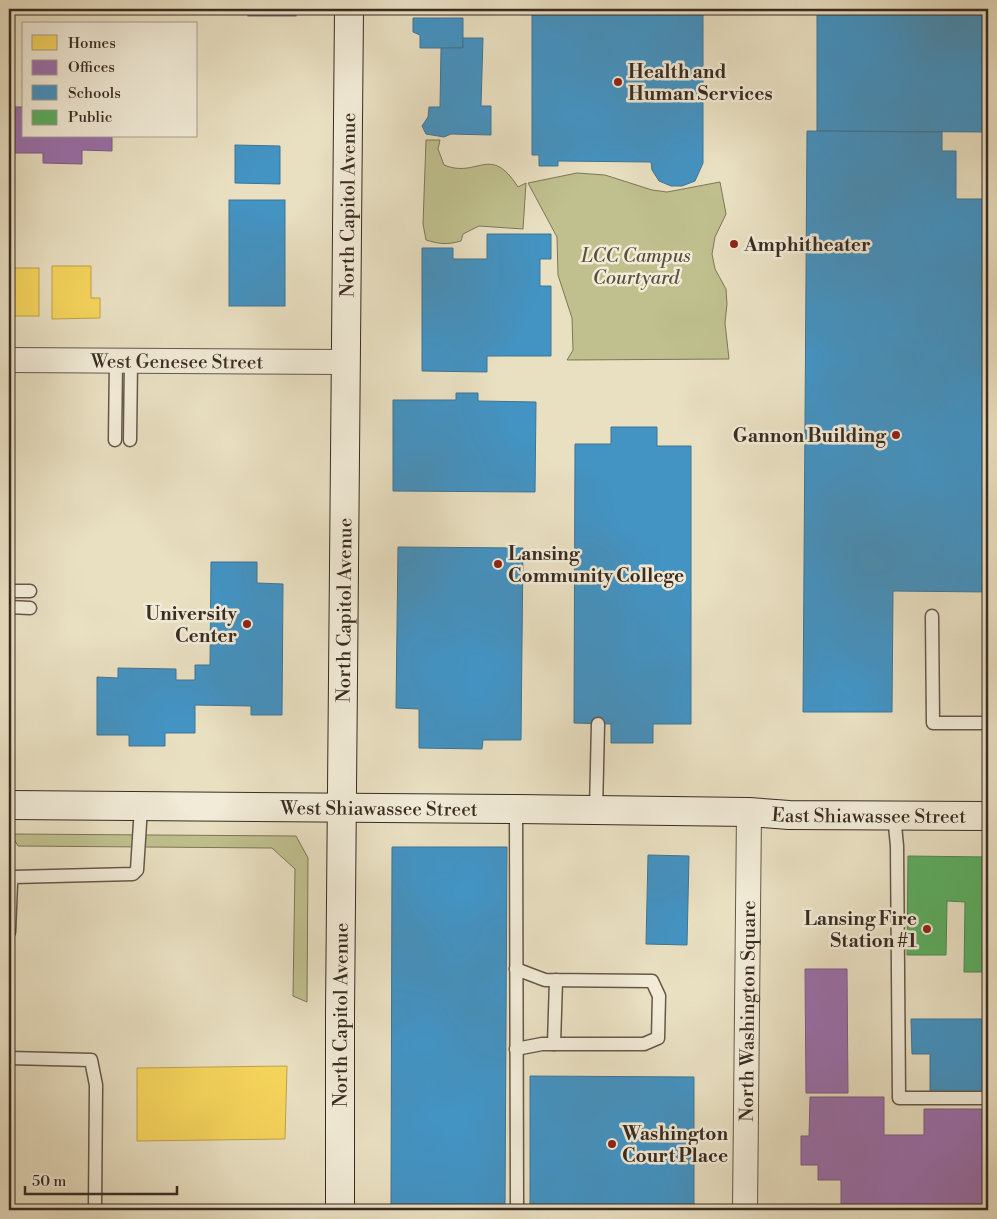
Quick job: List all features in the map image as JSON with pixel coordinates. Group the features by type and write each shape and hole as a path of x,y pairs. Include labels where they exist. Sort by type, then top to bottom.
{"street":[{"name":"North Capitol Avenue","path":"340,1210 349,9"},
{"name":"West Genesee Street","path":"9,360 345,362"},
{"name":"West Shiawassee Street","path":"9,805 749,812"},
{"name":"East Shiawassee Street","path":"749,812 894,816 988,816"},
{"name":"North Washington Square","path":"745,1210 749,812"}],"lane":[{"path":"115,440 124,361"},
{"path":"124,361 130,440"},
{"path":"9,590 30,591"},
{"path":"9,607 30,608"},
{"path":"932,616 933,723 988,723"},
{"path":"596,810 598,724"},
{"path":"9,932 11,883 13,877 133,874 137,870 142,807"},
{"path":"516,809 516,1210"},
{"path":"894,816 897,846 899,1098 988,1098"},
{"path":"516,969 544,980 652,981 659,996 658,1038 644,1044 542,1044 516,1049"},
{"path":"554,1044 556,980"},
{"path":"9,1058 91,1060 96,1085 95,1210"}],"green space":[{"path":"426,140 440,140 438,149 444,165 466,168 491,164 508,174 518,187 526,183 523,229 479,226 463,234 461,241 443,243 426,240 423,224"},
{"name":"LCC Campus Courtyard","path":"577,173 605,175 652,190 667,192 720,182 726,214 715,237 712,254 715,269 726,289 725,323 729,359 567,360 573,350 572,318 558,275 557,237 528,183"},
{"path":"11,834 296,836 308,858 307,1002 293,996 295,869 272,848 18,846"}],"building: Homes":[{"path":"52,266 91,266 91,298 100,298 100,318 52,319"},
{"path":"9,268 39,268 39,316 9,316"},
{"path":"287,1066 285,1139 137,1141 137,1068"}],"building: Offices":[{"path":"248,9 296,9 296,16 248,16"},
{"path":"13,107 22,107 22,138 112,138 112,151 82,150 82,164 43,163 43,153 12,153"},
{"path":"805,969 847,969 848,1093 806,1093"},
{"path":"810,1097 884,1097 884,1135 924,1135 924,1109 988,1109 988,1210 841,1210 841,1180 818,1180 818,1165 801,1165 801,1136 809,1136"}],"building: Schools":[{"name":"Health and Human Services","path":"532,9 703,9 703,163 695,181 682,186 671,186 659,181 652,170 651,162 558,161 558,166 539,166 539,155 532,155"},
{"path":"817,9 988,9 988,132 817,131"},
{"path":"413,18 463,18 463,48 420,48 420,35 413,32"},
{"path":"463,38 483,38 481,106 491,106 491,135 451,134 444,137 426,134 422,126 428,117 429,107 440,107 441,48 463,48"},
{"name":"Gannon Building","path":"807,131 942,132 942,151 956,151 956,199 988,199 986,501 988,592 893,591 892,712 803,712"},
{"path":"235,145 280,146 280,184 235,183"},
{"path":"229,200 285,200 285,306 229,306"},
{"path":"487,234 551,234 551,259 540,259 540,286 551,286 551,356 487,356 487,372 422,371 422,248 453,248 453,259 487,259"},
{"path":"456,393 478,393 478,401 536,402 535,492 393,491 393,400 456,400"},
{"path":"611,427 657,427 657,446 691,446 691,724 653,724 653,743 611,743 611,724 574,723 575,444 611,444"},
{"path":"398,547 523,548 521,740 483,740 482,749 419,748 419,709 396,708"},
{"name":"University Center","path":"211,562 257,562 257,583 283,584 282,715 251,715 251,706 195,705 195,733 165,733 165,746 129,746 129,735 97,735 97,677 118,678 118,668 176,669 176,680 195,680 195,665 210,665"},
{"path":"392,847 507,847 505,1207 391,1206"},
{"path":"648,855 689,856 687,945 646,944"},
{"path":"911,1019 988,1019 988,1092 930,1092 930,1054 912,1054"},
{"name":"Washington Court Place","path":"530,1076 694,1077 694,1210 530,1210"}],"building: Public":[{"name":"Lansing Fire Station #1","path":"908,856 988,857 988,972 964,972 965,902 947,901 946,955 907,955"}],"place":[{"name":"Health and Human Services","path":"618,82"},
{"name":"Amphitheater","path":"734,244"},
{"name":"Gannon Building","path":"896,435"},
{"name":"Lansing Community College","path":"498,564"},
{"name":"University Center","path":"247,624"},
{"name":"Lansing Fire Station #1","path":"927,929"},
{"name":"Washington Court Place","path":"612,1144"}]}
